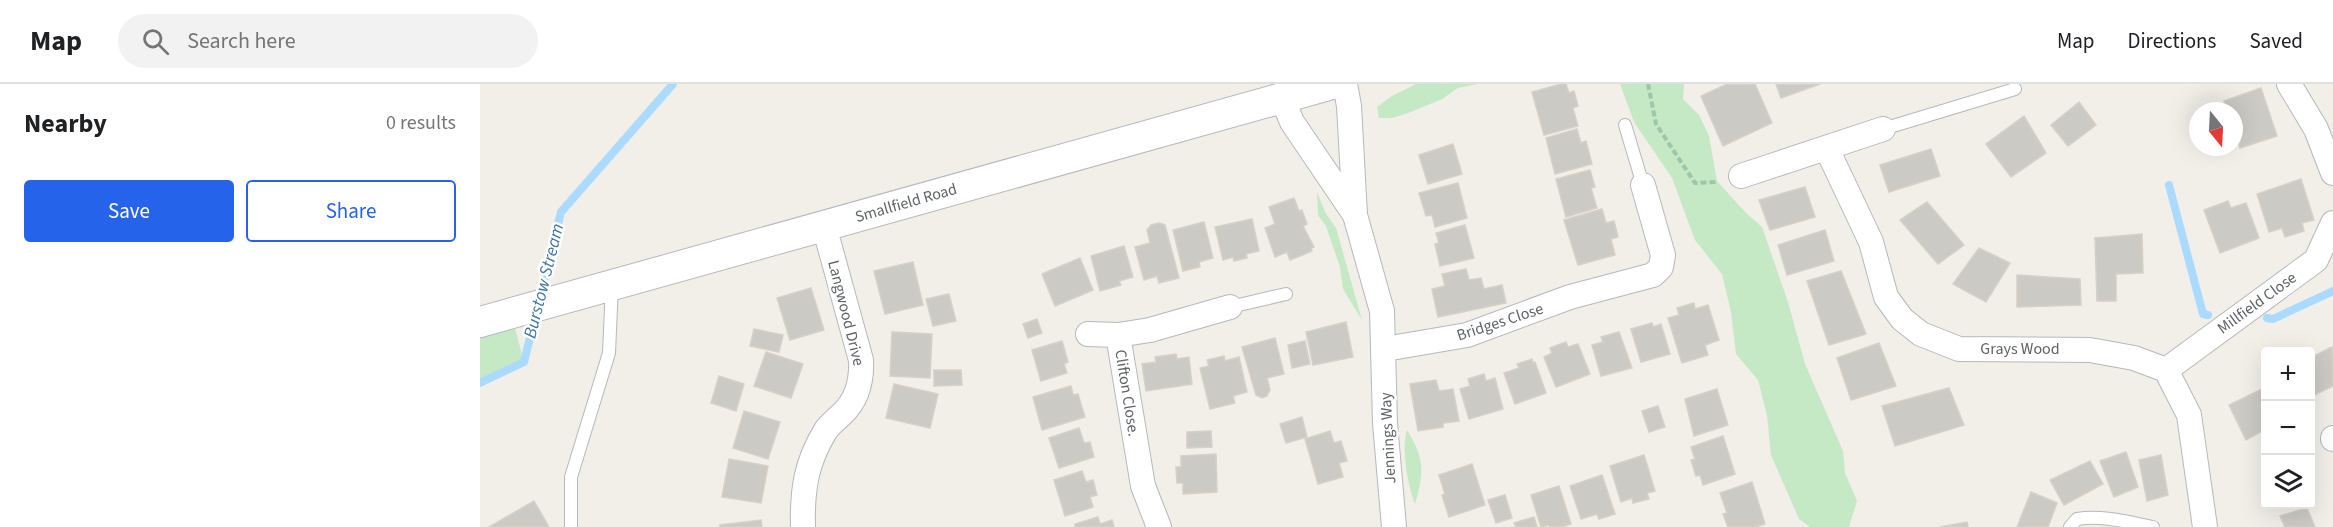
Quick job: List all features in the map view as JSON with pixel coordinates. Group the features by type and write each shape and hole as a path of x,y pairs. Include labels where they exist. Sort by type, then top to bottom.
{"street":[{"name":"Smallfield Road","path":"480,322 1332,84"},
{"path":"1345,84 1349,106 1355,214 1382,311 1385,349"},
{"path":"2289,84 2316,129 2333,173"},
{"path":"1282,98 1293,122 1355,214"},
{"path":"1741,176 1883,129"},
{"name":"Grays Wood","path":"1827,149 1871,242 1886,297 1902,319 1921,334 1959,349 2090,350 2134,358 2166,370"},
{"name":"Bridges Close","path":"1385,349 1467,335 1570,297 1653,275 1661,267 1663,255 1643,185"},
{"name":"Millfield Close","path":"2166,370 2316,260 2333,223"},
{"name":"Langwood Drive","path":"803,527 806,473 827,429 856,396 862,379 861,360 824,226"},
{"name":"Clifton Close.","path":"1158,527 1143,486 1118,335 1150,330 1230,307"},
{"path":"1088,334 1118,335"},
{"name":"Jennings Way","path":"1385,349 1385,423 1394,527"},
{"path":"2166,370 2189,415 2205,527"}],"lane":[{"path":"1883,129 2015,88"},
{"path":"1625,125 1643,185"},
{"path":"571,527 571,477 609,353 612,284"},
{"path":"1230,307 1286,294"},
{"path":"2070,527 2077,519 2090,517 2153,527"}],"path":[{"path":"1648,84 1656,124 1695,183 1708,184 1741,176"}],"green space":[{"path":"1416,84 1478,84 1458,88 1442,99 1411,112 1392,118 1379,118 1377,107 1392,96"},
{"path":"1620,84 1684,84 1683,99 1699,115 1709,136 1717,181 1762,227 1788,302 1805,364 1843,451 1845,473 1857,501 1849,527 1810,527 1799,519 1771,455 1767,415 1758,380 1736,354 1731,312 1722,274 1695,240 1672,178 1634,122"},
{"path":"1317,192 1325,212 1336,228 1362,320 1343,289 1340,267 1326,226 1318,215"},
{"path":"511,313 524,362 480,383 480,322"},
{"path":"1407,430 1417,449 1421,466 1415,504 1406,467"}],"building":[{"path":"1566,84 1569,93 1574,91 1578,106 1573,108 1578,126 1544,135 1532,92"},
{"path":"1727,84 1755,84 1772,123 1723,146 1701,96"},
{"path":"1776,84 1820,84 1781,98"},
{"path":"2261,88 2277,136 2243,147 2243,102 2224,101"},
{"path":"2079,102 2096,125 2068,146 2051,125"},
{"path":"2024,116 2046,153 2011,177 1986,144"},
{"path":"1577,129 1581,143 1586,141 1592,164 1555,174 1546,138"},
{"path":"1453,144 1462,174 1428,184 1419,155"},
{"path":"1931,149 1940,176 1889,192 1880,165"},
{"path":"1590,170 1595,187 1591,188 1597,208 1566,217 1556,179"},
{"path":"2301,179 2314,220 2302,223 2304,231 2285,237 2282,228 2269,232 2257,194"},
{"path":"1458,183 1467,218 1435,227 1432,215 1426,216 1419,193"},
{"path":"1805,187 1815,217 1770,230 1759,200"},
{"path":"1294,198 1299,211 1302,210 1307,224 1303,226 1314,247 1311,248 1312,251 1290,260 1287,252 1275,257 1265,228 1275,224 1269,207"},
{"path":"2228,201 2231,208 2246,203 2259,238 2220,253 2204,210"},
{"path":"1927,202 1964,245 1938,264 1900,220"},
{"path":"1602,209 1606,223 1614,221 1618,237 1611,239 1615,255 1578,265 1564,220"},
{"path":"1252,219 1259,251 1246,254 1247,258 1234,261 1233,257 1223,260 1215,227"},
{"path":"1204,222 1213,258 1199,262 1200,267 1183,271 1173,230"},
{"path":"1159,223 1165,225 1179,278 1159,283 1157,276 1144,280 1135,247 1150,243 1147,230 1151,225"},
{"path":"1465,225 1474,258 1440,266 1435,244 1439,243 1436,233"},
{"path":"1825,230 1834,261 1787,275 1778,245"},
{"path":"2142,234 2143,273 2116,274 2116,301 2097,301 2095,238"},
{"path":"1124,246 1133,277 1119,281 1121,285 1100,291 1091,256"},
{"path":"1979,248 2010,263 1986,302 1953,284"},
{"path":"1080,258 1093,290 1055,306 1042,274"},
{"path":"913,262 923,305 885,314 874,271"},
{"path":"1466,269 1469,280 1481,278 1484,289 1502,285 1506,303 1438,317 1432,289 1445,286 1442,274"},
{"path":"1841,271 1866,334 1829,345 1807,281"},
{"path":"2017,275 2080,279 2081,305 2017,307"},
{"path":"811,288 824,330 790,340 777,298"},
{"path":"949,294 956,321 933,326 926,299"},
{"path":"1694,303 1695,309 1708,305 1719,340 1705,345 1708,355 1682,363 1668,318 1679,315 1677,308"},
{"path":"1037,319 1042,333 1028,338 1023,324"},
{"path":"1346,322 1353,357 1313,365 1306,332"},
{"path":"1652,323 1653,327 1661,324 1670,354 1641,362 1631,329"},
{"path":"754,329 783,335 779,352 750,346"},
{"path":"892,332 932,334 930,378 890,376"},
{"path":"1619,332 1632,368 1601,376 1592,345 1603,342 1601,337"},
{"path":"1275,338 1284,374 1267,378 1270,390 1267,396 1262,398 1256,395 1242,347"},
{"path":"1062,341 1068,362 1064,364 1067,373 1041,381 1032,350"},
{"path":"1305,341 1310,364 1292,368 1288,345"},
{"path":"1566,342 1568,347 1578,344 1590,374 1556,387 1544,357 1552,353 1550,348"},
{"path":"1879,343 1896,386 1851,400 1837,358"},
{"path":"2332,347 2333,386 2315,395 2315,356"},
{"path":"766,352 803,364 791,398 754,386"},
{"path":"1176,354 1177,359 1189,357 1192,384 1146,391 1142,364 1156,362 1155,357"},
{"path":"1224,356 1225,361 1239,357 1247,392 1233,396 1235,403 1210,409 1200,368 1209,366 1207,360"},
{"path":"1532,359 1546,393 1515,404 1504,373 1519,368 1517,364"},
{"path":"934,370 961,370 962,385 934,386"},
{"path":"1484,374 1486,381 1495,378 1503,409 1469,419 1460,389 1470,386 1468,379"},
{"path":"719,376 744,384 736,411 711,403"},
{"path":"1436,380 1439,391 1453,389 1459,421 1443,423 1443,427 1418,431 1410,384"},
{"path":"894,384 938,394 930,428 886,418"},
{"path":"1071,386 1073,395 1078,394 1085,417 1042,430 1033,397"},
{"path":"1949,388 1964,425 1895,446 1882,406"},
{"path":"1717,389 1728,425 1694,436 1685,399"},
{"path":"2261,389 2261,432 2246,440 2229,405"},
{"path":"1658,406 1665,427 1649,432 1642,411"},
{"path":"744,411 780,422 768,459 733,448"},
{"path":"1302,417 1307,437 1286,443 1280,424"},
{"path":"1079,428 1084,443 1090,442 1094,457 1059,468 1049,438"},
{"path":"1211,431 1212,447 1187,448 1187,432"},
{"path":"1330,431 1334,443 1341,441 1347,461 1339,463 1343,477 1318,484 1305,439"},
{"path":"1723,436 1735,474 1703,485 1700,475 1696,476 1691,460 1695,459 1691,447"},
{"path":"2126,452 2138,487 2114,497 2100,461"},
{"path":"1216,454 1217,492 1183,494 1183,483 1177,483 1176,467 1181,467 1181,456"},
{"path":"1644,455 1655,491 1647,493 1649,499 1633,503 1632,498 1621,502 1610,466"},
{"path":"2161,455 2168,495 2147,501 2139,460"},
{"path":"729,459 768,466 761,503 722,497"},
{"path":"2090,461 2103,484 2064,505 2050,480"},
{"path":"1472,464 1485,505 1449,517 1439,475"},
{"path":"1082,471 1086,482 1093,480 1097,495 1090,497 1093,507 1065,516 1054,480"},
{"path":"1602,475 1615,514 1599,519 1597,514 1581,519 1570,486"},
{"path":"1752,482 1765,524 1755,527 1728,527 1723,514 1727,513 1720,493"},
{"path":"1559,486 1571,524 1561,527 1550,527 1549,525 1541,527 1531,495"},
{"path":"2031,492 2057,503 2048,527 2017,527"},
{"path":"1505,495 1512,518 1496,523 1488,500"},
{"path":"534,501 549,527 489,527"},
{"path":"2307,509 2315,527 2285,527 2280,516"},
{"path":"1098,517 1100,524 1112,520 1114,527 1075,527 1075,524"},
{"path":"1534,517 1537,527 1516,527 1514,523"},
{"path":"761,520 762,527 720,527 720,525"},
{"path":"1967,522 1968,527 1940,527"}],"waterway":[{"name":"Burstow Stream","path":"539,300 561,212 673,84"},
{"path":"2169,185 2203,314 2208,315"},
{"path":"2267,318 2273,319 2333,291"},
{"name":"Burstow Stream","path":"480,383 524,362 536,313"}]}
